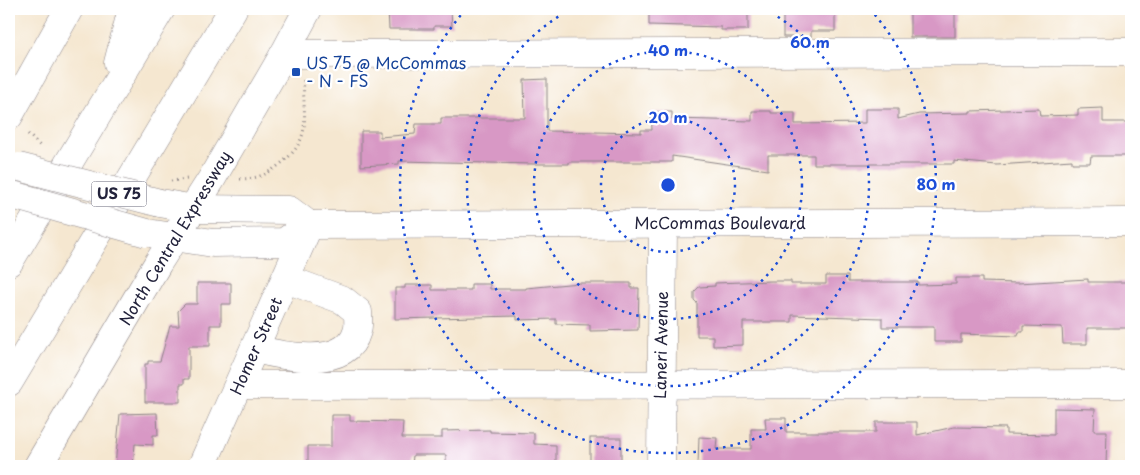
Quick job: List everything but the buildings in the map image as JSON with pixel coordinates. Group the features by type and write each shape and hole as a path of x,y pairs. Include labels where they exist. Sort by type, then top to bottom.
{"main road":[{"path":"9,116 69,9"},
{"path":"110,93 132,9"},
{"path":"9,262 161,9"},
{"name":"US 75","path":"9,382 233,9"},
{"name":"North Central Expressway","path":"38,466 194,209 308,9"},
{"path":"284,54 1131,52"},
{"path":"9,194 147,233 213,243 284,242 309,225 289,210 194,209 160,203 14,168"},
{"name":"McCommas Boulevard","path":"309,225 1131,222"},
{"name":"Laneri Avenue","path":"660,466 662,224"},
{"name":"Homer Street","path":"202,466 309,225"},
{"path":"255,348 285,356 319,358 345,348 357,332 358,312 343,300 286,280"},
{"path":"239,384 1131,384"}],"path":[{"path":"253,179 263,176 293,155 302,142 305,124 304,75"}],"place":[{"name":"US 75 @ McCommas - N - FS","path":"296,72"}]}
